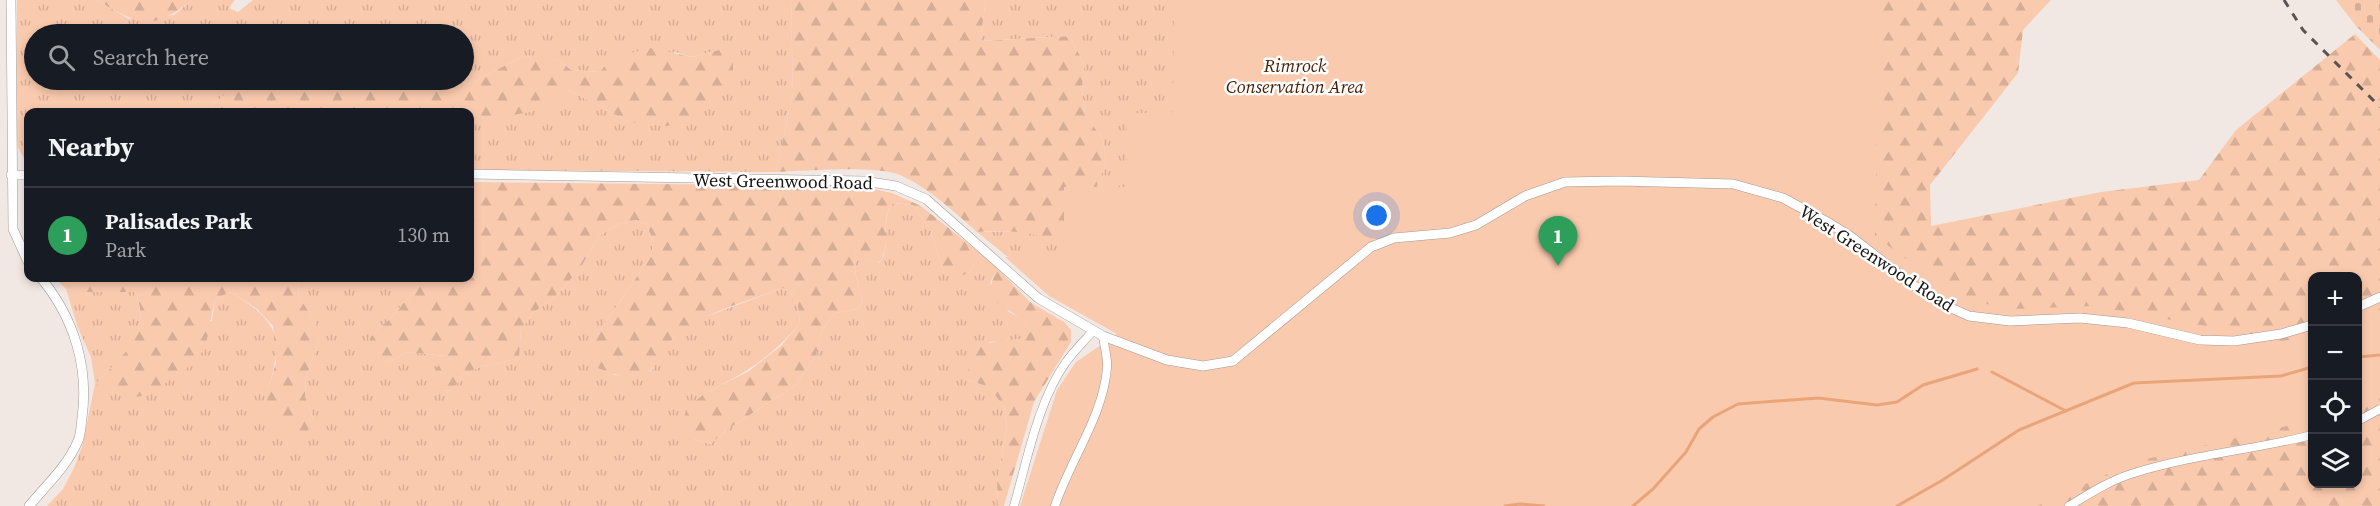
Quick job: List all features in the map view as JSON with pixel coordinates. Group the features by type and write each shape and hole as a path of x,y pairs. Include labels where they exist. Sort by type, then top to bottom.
{"street":[{"path":"11,0 13,229 24,253"},
{"name":"West Greenwood Road","path":"474,174 864,181 897,186 926,200 1038,298 1094,331 1167,360 1203,366 1233,361 1371,247 1394,238 1450,233 1476,225 1525,196 1565,182 1733,184 1783,198 1850,236 1913,285 1949,307 1969,316 1991,320 2080,318 2128,323 2200,340 2234,341 2308,327"},
{"path":"11,175 24,175"},
{"path":"29,506 61,472 79,439 85,397 82,359 69,323 44,282"},
{"path":"2362,305 2380,297"},
{"path":"1014,506 1052,388 1065,364 1094,331"},
{"path":"1056,506 1062,485 1099,407 1107,367 1103,336"},
{"path":"2362,419 2380,409"},
{"path":"2069,506 2091,492 2129,474 2308,436"}],"green space":[{"path":"17,0 97,0 129,19 174,15 192,0 235,0 229,8 238,12 253,0 791,0 793,93 776,172 474,170 474,120 551,104 569,90 629,122 716,103 723,90 719,50 692,57 675,52 600,72 571,70 560,61 542,56 522,57 474,81 474,24 24,24 24,90 230,90 210,108 24,108 24,158 18,148"},
{"path":"97,0 192,0 166,17 155,21 145,21 124,15"},
{"path":"791,0 986,0 980,41 1070,36 1084,64 1082,89 1085,115 1103,139 1106,163 1089,206 1094,252 1037,235 1008,231 977,232 921,186 889,172 840,169 776,172 793,93"},
{"name":"Rimrock Conservation Area","path":"986,0 1332,0 1301,72 1296,98 1305,97 1321,50 1356,17 1376,26 1391,16 1402,0 1494,0 1392,83 1233,272 1204,292 1177,305 1119,305 1101,321 1050,291 977,232 1023,231 1050,236 1094,252 1123,248 1201,217 1206,189 1201,172 1190,173 1153,194 1141,214 1101,223 1092,217 1088,206 1106,163 1103,139 1085,115 1082,89 1084,64 1070,36 980,41"},
{"path":"1174,0 1879,0 1875,236 1942,285 1972,301 2012,309 2094,306 2205,326 2248,326 2249,350 2308,335 2308,421 2134,462 2037,506 1020,506 1057,390 1076,362 1117,334 1049,296 1005,257 1064,257 1064,187 1126,187 1127,113 1173,113"},
{"path":"1547,0 2051,0 2023,30 2018,73 1930,185 1931,226 2101,192 2199,180 2236,130 2355,34 2380,60 2380,506 1358,506"},
{"path":"2336,0 2380,0 2380,50 2356,26"},
{"path":"650,48 692,57 719,50 733,58 733,76 716,103 688,119 667,126 629,122 569,90 553,103 540,109 474,120 474,108 210,108 230,90 474,90 474,81 522,57 541,55 560,61 571,70 600,72 610,62"},
{"path":"474,182 860,186 892,193 921,206 981,254 969,273 953,278 944,274 931,231 913,205 893,203 886,218 885,248 878,263 856,251 855,270 863,301 857,309 835,313 822,330 816,355 796,385 731,427 710,444 693,439 683,424 686,409 704,394 749,371 781,346 800,323 797,298 783,288 730,306 704,318 675,336 652,369 638,376 613,374 598,368 592,357 593,340 650,258 654,242 646,224 636,220 619,224 599,236 581,267 558,294 533,313 521,329 519,358 477,368 463,375 452,390 443,391 435,386 435,370 446,356 407,352 386,364 368,361 366,346 376,330 389,320 422,282 474,282"},
{"path":"893,203 913,205 931,231 944,274 969,273 981,254 997,268 990,283 1009,312 1021,318 1027,326 1022,339 990,342 968,380 989,387 1004,407 1007,427 997,482 998,506 47,506 63,489 82,447 95,384 212,321 215,299 231,292 258,311 273,331 276,355 268,388 314,421 305,396 306,378 319,339 319,328 298,295 298,282 422,282 389,320 376,330 386,364 407,352 446,356 443,391 452,390 463,375 477,368 519,358 521,329 533,313 558,294 581,267 599,236 619,224 636,220 646,224 654,242 650,258 593,340 614,375 638,376 652,370 665,348 679,332 697,320 783,288 797,298 800,323 789,336 756,364 704,394 693,439 710,444 731,427 796,385 816,355 822,330 835,313 857,309 863,301 855,269 856,250 867,259 879,263 885,248 887,218"},
{"path":"997,268 1030,302 1064,322 1071,330 1071,342 1034,402 1004,506 998,506 997,482 1007,427 1004,407 989,387 968,380 969,367 977,351 991,343 1021,339 1027,326 993,298 992,281"},
{"path":"59,282 298,282 298,295 319,328 319,339 306,378 305,396 314,421 306,433 282,431 270,416 267,406 268,388 276,363 273,326 257,309 231,292 215,299 205,349 184,371 147,395 130,398 95,384 124,354 137,332 140,306 135,292 76,292 66,289"},
{"path":"66,289 76,292 135,292 140,320 137,332 125,354 95,384 91,357 78,328"},
{"path":"2380,310 2380,397 2362,405 2362,326 2362,317"}],"waterway":[{"path":"2362,357 2380,355"},
{"path":"1897,506 1941,481 2019,430 2134,383 2281,376 2308,368"},
{"path":"1633,506 1653,489 1686,452 1699,429 1713,417 1738,404 1818,398 1877,405 1897,402 1923,385 1977,369"},
{"path":"1992,372 2066,411"},
{"path":"1505,506 1520,504 1544,506"}],"railway":[{"path":"2284,0 2303,30 2380,107"}],"place":[{"name":"Palisades Park","path":"1558,266"}]}
